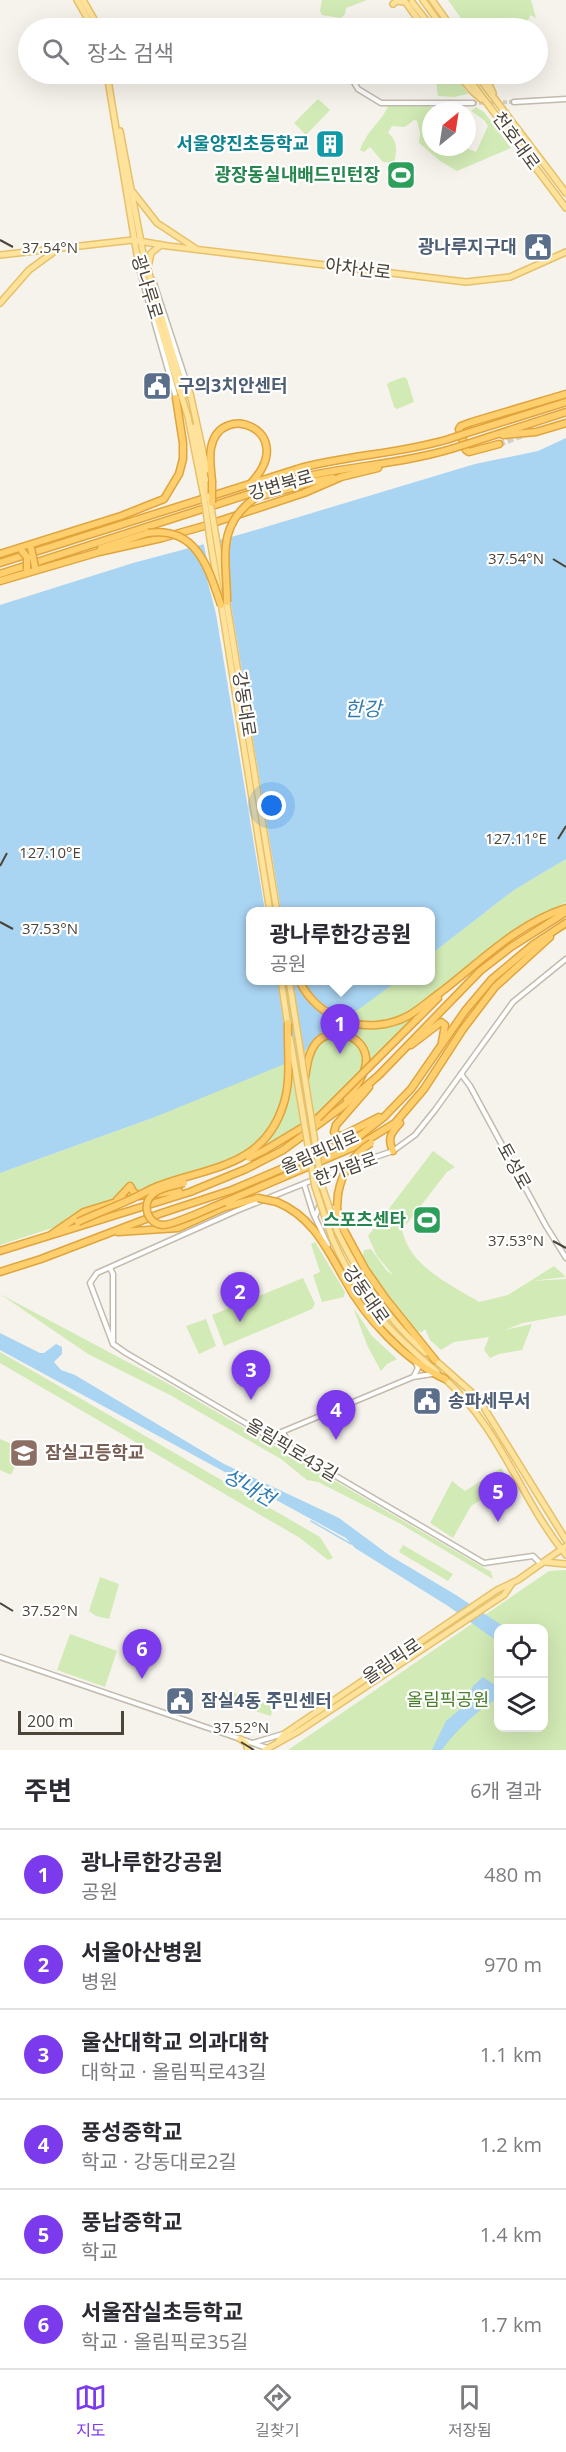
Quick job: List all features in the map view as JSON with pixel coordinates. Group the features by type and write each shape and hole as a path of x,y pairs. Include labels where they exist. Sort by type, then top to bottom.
{"highway":[{"path":"499,444 469,452 466,450 459,429 472,422 566,394"},
{"path":"0,554 19,550 121,516 164,499 179,474 183,459 183,443 176,398"},
{"name":"강변북로","path":"0,563 323,462 402,451 448,439 566,401"},
{"name":"강변북로","path":"0,574 299,478 337,469 404,461 451,449 566,412"},
{"path":"490,436 536,432 566,422"},
{"path":"544,428 566,422"},
{"path":"212,503 211,453 215,437 228,425 238,423 257,430 266,442 266,462 262,471 250,483"},
{"path":"224,603 226,536 235,516 255,498 404,461"},
{"path":"0,582 37,568 204,526 304,493 341,477"},
{"path":"121,516 169,509"},
{"path":"58,564 148,533 172,534 193,546 203,559 224,603"},
{"path":"33,545 37,568"},
{"path":"19,550 27,557 25,572"},
{"path":"301,985 309,998 332,1017 366,1025 390,1023 420,1008 521,931 554,912 566,910"},
{"name":"올림픽대로","path":"0,1251 190,1192 284,1150 342,1107 379,1075 480,971 566,910"},
{"path":"435,1360 365,1269 340,1223 337,1210 338,1194 346,1167 359,1151 402,1117 419,1096 471,1018 503,979 566,923"},
{"name":"올림픽대로","path":"0,1272 42,1259 159,1214 210,1199 335,1148 361,1135 392,1109 411,1089 465,1011 492,979 534,944 566,923"},
{"path":"387,1129 361,1144 225,1202 164,1225 154,1222 147,1211 148,1201 156,1192 250,1157 318,1118 458,979"},
{"path":"402,1051 442,1022 445,1027 441,1046"},
{"path":"230,1164 256,1148 269,1134 280,1114 288,1078 288,1023"},
{"path":"304,1079 309,1054 316,1044 330,1034 356,1039 364,1048 366,1061 360,1080 342,1107"},
{"path":"393,1151 389,1143 391,1134 423,1097 446,1055"},
{"path":"379,1075 336,1125 334,1132 338,1136 348,1134 392,1109"},
{"path":"61,1233 78,1222 159,1186 250,1157"},
{"path":"49,1236 84,1212 114,1202 172,1193 209,1180 232,1175"},
{"path":"114,1202 126,1193 130,1186 134,1193 141,1196"},
{"path":"225,1202 251,1197 277,1202 294,1211 309,1223 367,1313 411,1357 445,1380"},
{"path":"111,1233 172,1229 225,1207 258,1198"}],"main road":[{"path":"77,0 87,18"},
{"path":"83,0 93,18"},
{"path":"423,0 436,18"},
{"path":"432,0 445,18"},
{"path":"393,4 397,1 404,1 417,18"},
{"path":"412,2 424,18"},
{"name":"광나루로","path":"111,84 130,188 144,240 147,273 188,417 206,496"},
{"name":"광나루로","path":"111,84 134,240 139,262 147,273"},
{"path":"466,84 490,106"},
{"name":"천호대로","path":"473,84 566,208"},
{"name":"천호대로","path":"484,84 566,193"},
{"path":"489,84 496,100"},
{"path":"130,188 157,223 196,249"},
{"name":"아차산로","path":"58,249 144,240 196,249 466,282 510,277 566,252"},
{"path":"147,273 151,253 162,244"},
{"path":"0,255 58,249"},
{"path":"0,303 29,270 58,249"},
{"path":"29,270 34,252"},
{"path":"190,393 211,482"},
{"name":"강동대로","path":"206,496 213,516 269,907"},
{"name":"강동대로","path":"206,496 276,907"},
{"path":"212,503 213,516"},
{"name":"강동대로","path":"282,985 315,1187 332,1238 352,1280 378,1318 400,1341 471,1404 565,1550"},
{"name":"강동대로","path":"289,985 322,1186 338,1230 364,1281 385,1309 406,1333 478,1398 566,1540"},
{"name":"올림픽로","path":"278,1742 284,1734 496,1590 510,1585 565,1550"},
{"path":"543,1563 566,1564"},
{"name":"올림픽로","path":"266,1749 299,1731 449,1632 504,1595 510,1585"},
{"path":"240,1739 246,1743 248,1750"}],"street":[{"path":"355,84 381,103 422,103"},
{"path":"514,102 566,99"},
{"path":"139,262 142,280 176,398"},
{"path":"147,273 156,284 190,393"},
{"name":"한가람로","path":"113,1344 90,1283 97,1273 236,1211 393,1151 416,1133 513,1002 566,959"},
{"name":"토성로","path":"461,1074 470,1086 546,1226 566,1258"},
{"path":"304,1184 315,1217 336,1262"},
{"path":"312,1203 319,1208"},
{"path":"315,1217 319,1208 325,1204 337,1210"},
{"path":"111,1268 113,1274 113,1344"},
{"name":"올림픽로43길","path":"113,1344 484,1563 533,1556 543,1563"},
{"path":"411,1357 418,1368 414,1377"},
{"path":"271,1436 414,1377 436,1375"},
{"path":"283,1432 290,1448"},
{"path":"0,1657 266,1749"},
{"path":"252,1743 284,1734"}],"green space":[{"path":"322,0 367,0 346,8 341,18 322,15 320,11"},
{"path":"448,0 531,0 536,18 530,15 529,18 461,18"},
{"path":"436,84 461,84 468,94 454,97 438,96"},
{"path":"318,99 330,110 306,135 294,123"},
{"path":"422,105 422,146 419,143 420,133 417,121 414,120 405,127 392,126 388,133 394,139 396,146 394,163 383,162 370,147 364,152 360,150 366,137 388,106"},
{"path":"476,107 484,112 511,148 457,171 434,156 476,156 488,126 476,114"},
{"path":"404,377 407,379 414,402 397,409 394,407 387,384"},
{"path":"566,859 566,902 529,923 440,993 336,1098 288,1136 264,1150 132,1202 0,1245 0,1173 155,1117 314,1039 391,985 435,985 435,951 514,890"},
{"path":"433,1151 455,1167 447,1172 402,1230 406,1243 422,1264 444,1281 479,1302 508,1295 554,1266 566,1277 531,1281 566,1279 566,1315 523,1323 505,1330 532,1324 522,1350 490,1358 484,1350 489,1337 454,1342 441,1350 430,1340 425,1329 422,1332 416,1331 382,1292 367,1269 364,1250 371,1249 387,1271 393,1275 377,1256 368,1236"},
{"path":"315,1242 345,1292 344,1297 322,1302 313,1275 320,1272 311,1244"},
{"path":"303,1278 315,1304 312,1309 224,1346 212,1315"},
{"path":"0,1294 167,1383 491,1572 493,1579 399,1523 318,1482 307,1480 281,1459 170,1395 88,1354"},
{"path":"353,1307 372,1336 397,1359 387,1364 381,1371 367,1345"},
{"path":"206,1319 216,1346 199,1354 186,1326"},
{"path":"0,1352 320,1537 333,1558 328,1560 300,1538 0,1363"},
{"path":"0,1439 23,1449 11,1475 0,1470"},
{"path":"501,1468 511,1482 471,1506 453,1538 430,1523 452,1481 465,1491"},
{"path":"403,1545 453,1574 448,1581 399,1552"},
{"name":"올림픽공원","path":"566,1570 566,1750 288,1750 549,1571"},
{"path":"100,1577 119,1584 109,1619 96,1616 89,1611"},
{"path":"70,1634 117,1651 105,1687 57,1670"},
{"path":"223,1689 273,1706 271,1716 219,1700"}],"water":[{"name":"한강","path":"566,438 566,859 514,890 435,951 435,907 246,907 246,985 392,985 318,1035 304,1052 287,1063 155,1117 0,1173 0,605 133,563 242,534 475,464 538,451"},
{"name":"성내천","path":"0,1333 40,1353 44,1353 56,1344 62,1347 62,1354 54,1362 61,1370 75,1375 224,1464 339,1518 389,1555 500,1624 494,1624 494,1639 448,1606 355,1548 346,1538 0,1350"},
{"path":"483,1677 494,1684 494,1701 468,1721 442,1750 432,1750 446,1721 465,1705 473,1686"}],"pier":[{"path":"229,535 227,545 229,592 280,907 264,907 216,614 204,567 190,545 195,544 207,560 203,541 219,537 223,556 225,536"}],"waterway":[{"name":"성내천","path":"311,1521 351,1544"}],"tunnel":[{"path":"476,103 514,102"},
{"path":"499,444 526,434"}],"place":[{"name":"서울양진초등학교","path":"330,144"},
{"name":"광장동실내배드민턴장","path":"401,175"},
{"name":"광나루지구대","path":"538,247"},
{"name":"구의3치안센터","path":"157,386"},
{"name":"광나루한강공원","path":"340,1054"},
{"name":"스포츠센타","path":"427,1220"},
{"name":"서울아산병원","path":"240,1322"},
{"name":"울산대학교 의과대학","path":"251,1400"},
{"name":"송파세무서","path":"427,1401"},
{"name":"풍성중학교","path":"336,1440"},
{"name":"잠실고등학교","path":"24,1453"},
{"name":"풍납중학교","path":"498,1522"},
{"name":"서울잠실초등학교","path":"142,1679"},
{"name":"잠실4동 주민센터","path":"180,1701"}]}
